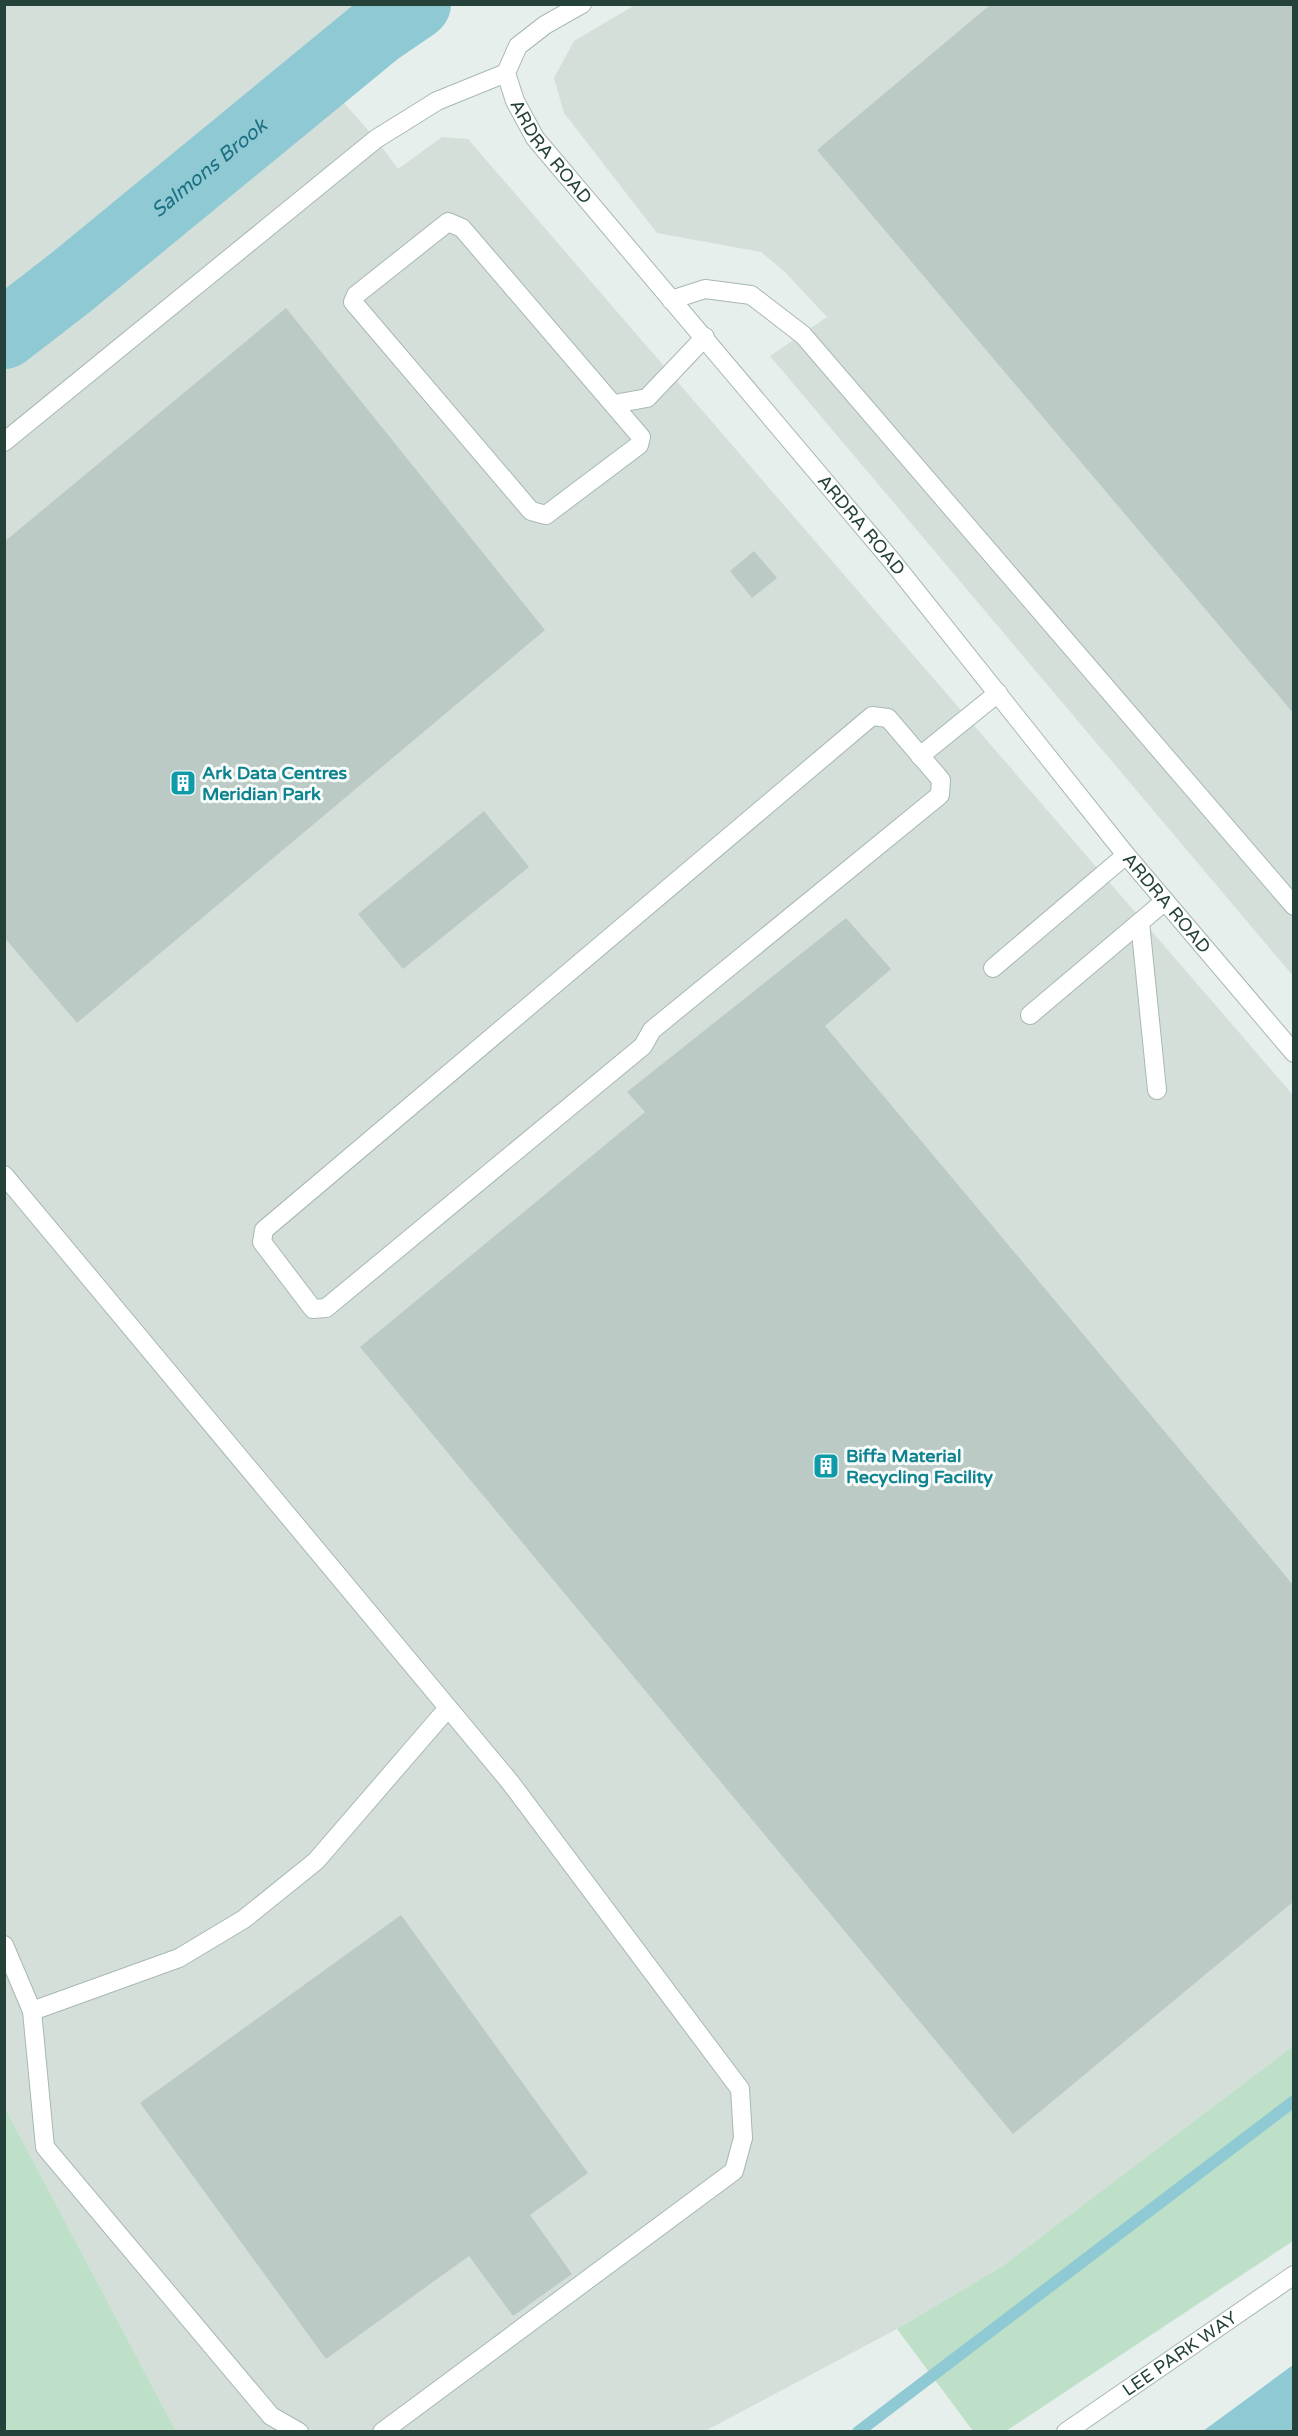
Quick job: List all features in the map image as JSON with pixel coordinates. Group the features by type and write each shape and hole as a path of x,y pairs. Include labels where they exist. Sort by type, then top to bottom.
{"street":[{"path":"4,442 376,139 437,101 506,73 518,46 545,25 582,4"},
{"name":"ARDRA ROAD","path":"506,73 515,101 535,138 899,570 1126,855 1293,1053"},
{"path":"448,222 462,228 614,404 640,437 639,445 546,515 531,511 354,302 356,295 448,222"},
{"path":"671,300 705,289 751,295 803,335 1293,906"},
{"path":"614,404 647,398 705,337"},
{"path":"920,756 998,693"},
{"path":"872,716 888,718 920,756 941,780 940,795 652,1030 643,1046 326,1308 313,1309 262,1242 264,1230 872,716"},
{"path":"993,968 1126,855"},
{"path":"1030,1015 1166,901"},
{"path":"1140,922 1157,1090"},
{"path":"4,1175 510,1782 740,2089 743,2138 734,2171 382,2432"},
{"path":"32,2011 179,1958 244,1919 316,1861 448,1708"},
{"path":"4,1945 32,2011 45,2146 271,2416 299,2432"},
{"name":"LEE PARK WAY","path":"1065,2432 1293,2275"}],"shaded area":[{"path":"5,4 368,4 368,5 5,310"},
{"path":"635,5 1293,5 1293,976 770,356 827,317 785,272 761,252 657,233 564,113 554,78 574,41"},
{"path":"337,95 376,139 398,169 442,137 468,139 1293,1095 1293,2046 1001,2267 897,2329 705,2431 176,2431 5,2108 4,371"}],"green space":[{"path":"1293,2046 1293,2241 1006,2431 973,2431 897,2329 1001,2267"},
{"path":"5,2108 176,2431 5,2431"}],"water":[{"path":"1293,2365 1293,2431 1203,2431"}],"building":[{"path":"990,5 1294,5 1294,714 817,150"},
{"name":"Ark Data Centres Meridian Park","path":"286,308 545,630 77,1023 4,937 4,542"},
{"path":"754,551 777,578 752,598 730,571"},
{"path":"484,811 529,867 403,969 358,914"},
{"name":"Biffa Material Recycling Facility","path":"846,918 891,969 825,1026 1294,1586 1294,1901 1013,2134 360,1347 645,1112 627,1092"},
{"path":"401,1915 588,2173 530,2215 572,2274 513,2316 469,2256 326,2359 140,2103"}],"waterway":[{"name":"Salmons Brook","path":"4,334 70,283 378,30 416,4"},
{"path":"858,2432 1294,2101"}],"place":[{"name":"Ark Data Centres Meridian Park","path":"183,783"},
{"name":"Biffa Material Recycling Facility","path":"826,1466"}]}
